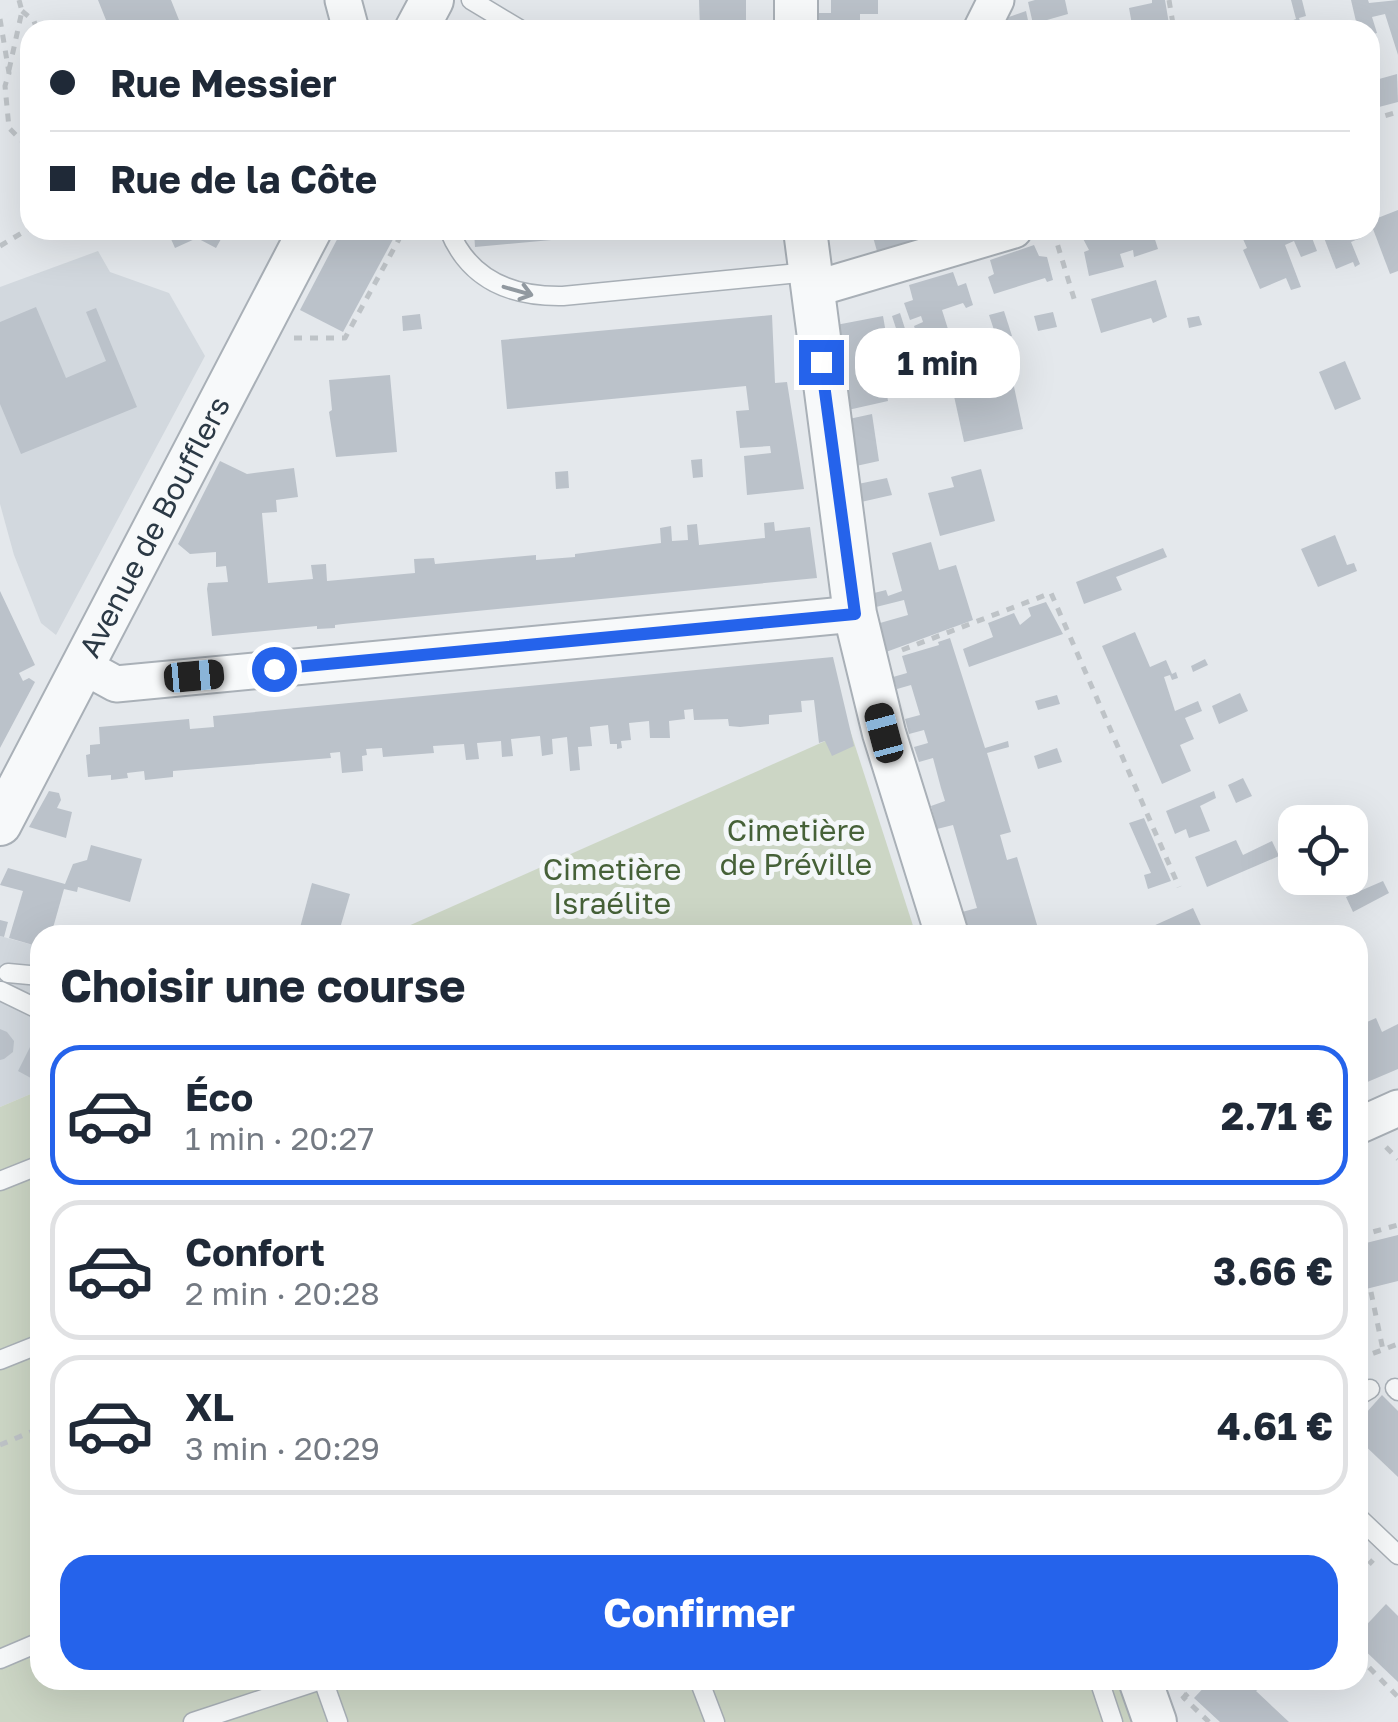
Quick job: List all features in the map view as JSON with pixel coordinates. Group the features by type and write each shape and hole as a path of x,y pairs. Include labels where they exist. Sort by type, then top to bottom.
{"street":[{"name":"Avenue de Boufflers","path":"0,824 305,240"},
{"path":"944,925 884,733 855,614 808,264 953,240"},
{"path":"83,666 116,684 855,614"},
{"path":"1368,1122 1398,1108"},
{"path":"1150,1690 1170,1710"}],"lane":[{"path":"471,0 505,20"},
{"path":"456,240 470,266 487,280 530,295 563,296 808,264"},
{"path":"2,981 30,977"},
{"path":"2,981 30,1002"},
{"path":"0,1181 30,1169"},
{"path":"0,1360 30,1348"},
{"path":"1368,1526 1398,1555"},
{"path":"0,1659 30,1646"},
{"path":"194,1722 292,1690"},
{"path":"326,1690 338,1722"},
{"path":"702,1690 715,1722"},
{"path":"1103,1690 1114,1722"}],"path":[{"path":"19,0 29,20"},
{"path":"20,139 9,128 5,86 22,11"},
{"path":"0,19 8,73"},
{"path":"0,122 8,121"},
{"path":"258,328 278,337 345,338 399,240"},
{"path":"1056,240 1076,305"},
{"path":"866,662 1051,593 1179,887"},
{"path":"1368,1233 1398,1225"},
{"path":"1371,1292 1384,1350"},
{"path":"1368,1356 1398,1344"},
{"path":"0,1445 30,1432"},
{"path":"1368,1666 1398,1697"},
{"path":"1170,1710 1209,1722"}],"shaded area":[{"path":"98,251 110,272 169,293 205,356 56,635 41,623 14,555 0,504 0,287"},
{"path":"0,936 30,944 30,1094 0,1107"}],"green space":[{"name":"Cimetière de Préville","path":"850,730 913,925 411,925"},
{"path":"30,1094 30,1690 1121,1690 1132,1722 0,1722 0,1107"}],"building":[{"path":"98,0 171,0 179,20 106,20"},
{"path":"699,0 746,0 746,20 700,20"},
{"path":"831,0 878,0 878,14 860,14 860,20 818,20 818,13 831,13"},
{"path":"1065,0 1068,14 1032,20 1028,2"},
{"path":"1165,0 1168,20 1131,20 1129,8"},
{"path":"1291,0 1302,0 1306,16 1296,19"},
{"path":"1351,0 1398,0 1398,55 1385,14 1372,17 1373,20 1356,20"},
{"path":"1026,11 1028,20 1007,20"},
{"path":"1397,74 1398,102 1380,107 1380,79"},
{"path":"1398,210 1398,271 1390,274 1377,240 1380,217"},
{"path":"171,240 193,240 175,248"},
{"path":"201,240 220,240 216,248"},
{"path":"337,240 393,240 343,332 300,310"},
{"path":"475,240 551,240 475,247"},
{"path":"874,240 918,240 921,250 880,262"},
{"path":"1084,240 1155,240 1158,249 1134,257 1133,250 1120,254 1124,267 1089,276 1084,252 1089,250"},
{"path":"1243,240 1313,240 1317,251 1301,257 1294,241 1285,245 1301,287 1291,290 1286,278 1260,289 1243,250 1247,248"},
{"path":"1325,240 1356,240 1351,242 1360,264 1355,267 1353,262 1336,269"},
{"path":"1034,245 1039,256 1047,257 1053,280 1047,282 1045,278 994,294 988,277 994,274 990,260"},
{"path":"953,272 958,286 966,283 973,305 966,308 963,303 942,310 953,345 932,352 936,368 918,371 914,357 924,355 914,326 923,322 921,316 910,320 904,303 913,300 909,285"},
{"path":"1156,280 1167,317 1101,333 1091,299"},
{"path":"36,307 66,378 106,361 86,312 96,308 137,407 21,454 0,404 0,322"},
{"path":"1004,311 1012,336 997,339 989,315"},
{"path":"1053,312 1057,327 1038,331 1034,316"},
{"path":"900,313 914,357 906,359 892,316"},
{"path":"420,314 422,329 403,331 402,316"},
{"path":"772,315 775,383 787,382 804,489 747,495 744,456 771,453 770,446 740,448 736,411 749,410 746,386 507,409 501,340"},
{"path":"883,316 891,362 882,364 888,401 848,410 836,325"},
{"path":"1199,316 1202,325 1189,328 1187,318"},
{"path":"1345,361 1361,399 1335,410 1319,372"},
{"path":"390,375 397,452 336,457 329,380"},
{"path":"1013,382 1023,429 964,442 954,396"},
{"path":"916,383 923,393 900,398 898,387"},
{"path":"872,414 879,461 856,466 849,419"},
{"path":"702,459 703,477 693,478 691,460"},
{"path":"220,461 247,474 294,468 298,497 276,500 277,512 262,513 268,583 313,579 311,565 326,564 327,581 415,573 414,559 434,558 435,564 536,555 536,560 575,557 661,543 660,528 671,526 672,541 688,540 687,525 697,524 699,545 765,538 764,523 774,522 775,531 810,527 817,578 343,624 335,628 317,626 212,636 208,583 228,582 226,566 216,567 216,552 190,554 178,544"},
{"path":"981,469 995,521 940,536 928,493 954,487 951,477"},
{"path":"568,471 569,488 556,489 555,472"},
{"path":"887,478 892,495 861,502 858,484"},
{"path":"1335,535 1347,565 1354,563 1357,571 1318,587 1301,549"},
{"path":"931,542 939,570 956,565 973,620 886,652 880,623 908,615 904,600 876,607 874,593 886,590 888,596 902,591 892,553"},
{"path":"1163,548 1167,557 1116,577 1122,590 1084,604 1076,582"},
{"path":"0,591 35,665 19,673 23,681 29,678 35,682 0,748"},
{"path":"1046,602 1063,634 969,667 963,649 993,637 988,623 1014,613 1020,625 1031,616 1028,608"},
{"path":"1135,632 1150,667 1166,660 1172,674 1176,672 1178,678 1164,677 1175,711 1198,701 1202,711 1185,718 1194,739 1180,745 1191,771 1162,784 1102,646"},
{"path":"950,638 985,748 1008,741 1009,747 987,753 1011,832 1000,835 1007,860 1017,857 1037,925 966,925 962,912 977,908 953,825 937,829 931,806 945,801 933,758 919,762 914,747 928,743 924,730 909,734 905,719 920,715 911,685 897,689 893,677 907,673 902,656 939,645 938,642"},
{"path":"833,657 854,746 832,756 825,741 819,743 814,700 801,701 802,712 769,715 769,724 740,727 729,726 728,719 694,720 693,709 684,710 685,719 669,721 670,738 650,738 649,721 629,723 631,740 621,741 622,748 617,749 617,744 610,744 608,725 590,727 592,746 578,747 580,770 570,771 567,737 552,739 553,754 542,756 540,736 511,739 513,756 502,757 501,741 477,743 479,759 466,760 464,744 433,746 434,753 383,757 382,748 366,749 367,755 362,756 363,771 342,773 340,752 330,753 331,758 173,771 173,777 145,780 144,771 111,780 111,775 88,777 86,755 90,754 90,745 100,744 99,727 189,719 190,729 214,727 213,716"},
{"path":"1205,659 1208,665 1193,672 1191,666"},
{"path":"1240,693 1248,711 1219,724 1212,706"},
{"path":"1057,695 1060,704 1038,710 1035,701"},
{"path":"1057,748 1062,762 1038,769 1034,756"},
{"path":"1243,778 1252,796 1236,803 1228,785"},
{"path":"49,791 59,793 57,808 72,812 66,838 29,827"},
{"path":"1214,791 1216,798 1200,806 1210,831 1189,838 1186,829 1175,834 1166,811"},
{"path":"1144,818 1171,881 1148,889 1144,875 1151,873 1129,823"},
{"path":"1236,840 1243,855 1272,841 1278,854 1207,887 1195,857"},
{"path":"91,845 142,859 130,902 78,887 77,892 64,889 54,925 30,925 30,944 9,938 23,891 0,885 8,868 65,884 73,864 87,860"},
{"path":"1383,881 1389,893 1353,912 1346,897 1368,895 1368,887"},
{"path":"312,883 350,894 341,925 301,925"},
{"path":"1193,908 1201,925 1155,925"},
{"path":"0,920 8,922 4,937 0,936"},
{"path":"1376,1018 1382,1032 1398,1024 1398,1069 1368,1082 1368,1022"},
{"path":"0,1029 14,1041 13,1052 0,1060"},
{"path":"30,1047 30,1078 18,1071"},
{"path":"1398,1235 1398,1281 1368,1288 1368,1242"},
{"path":"1382,1395 1398,1411 1398,1477 1368,1448 1368,1411"},
{"path":"1386,1604 1398,1616 1398,1682 1368,1654 1368,1623"},
{"path":"1202,1690 1258,1690 1289,1722 1220,1722 1194,1698"}],"route":[{"path":"274,669 855,614 821,362"}],"park label":[{"name":"Cimetière Israélite","path":"612,887"}]}
